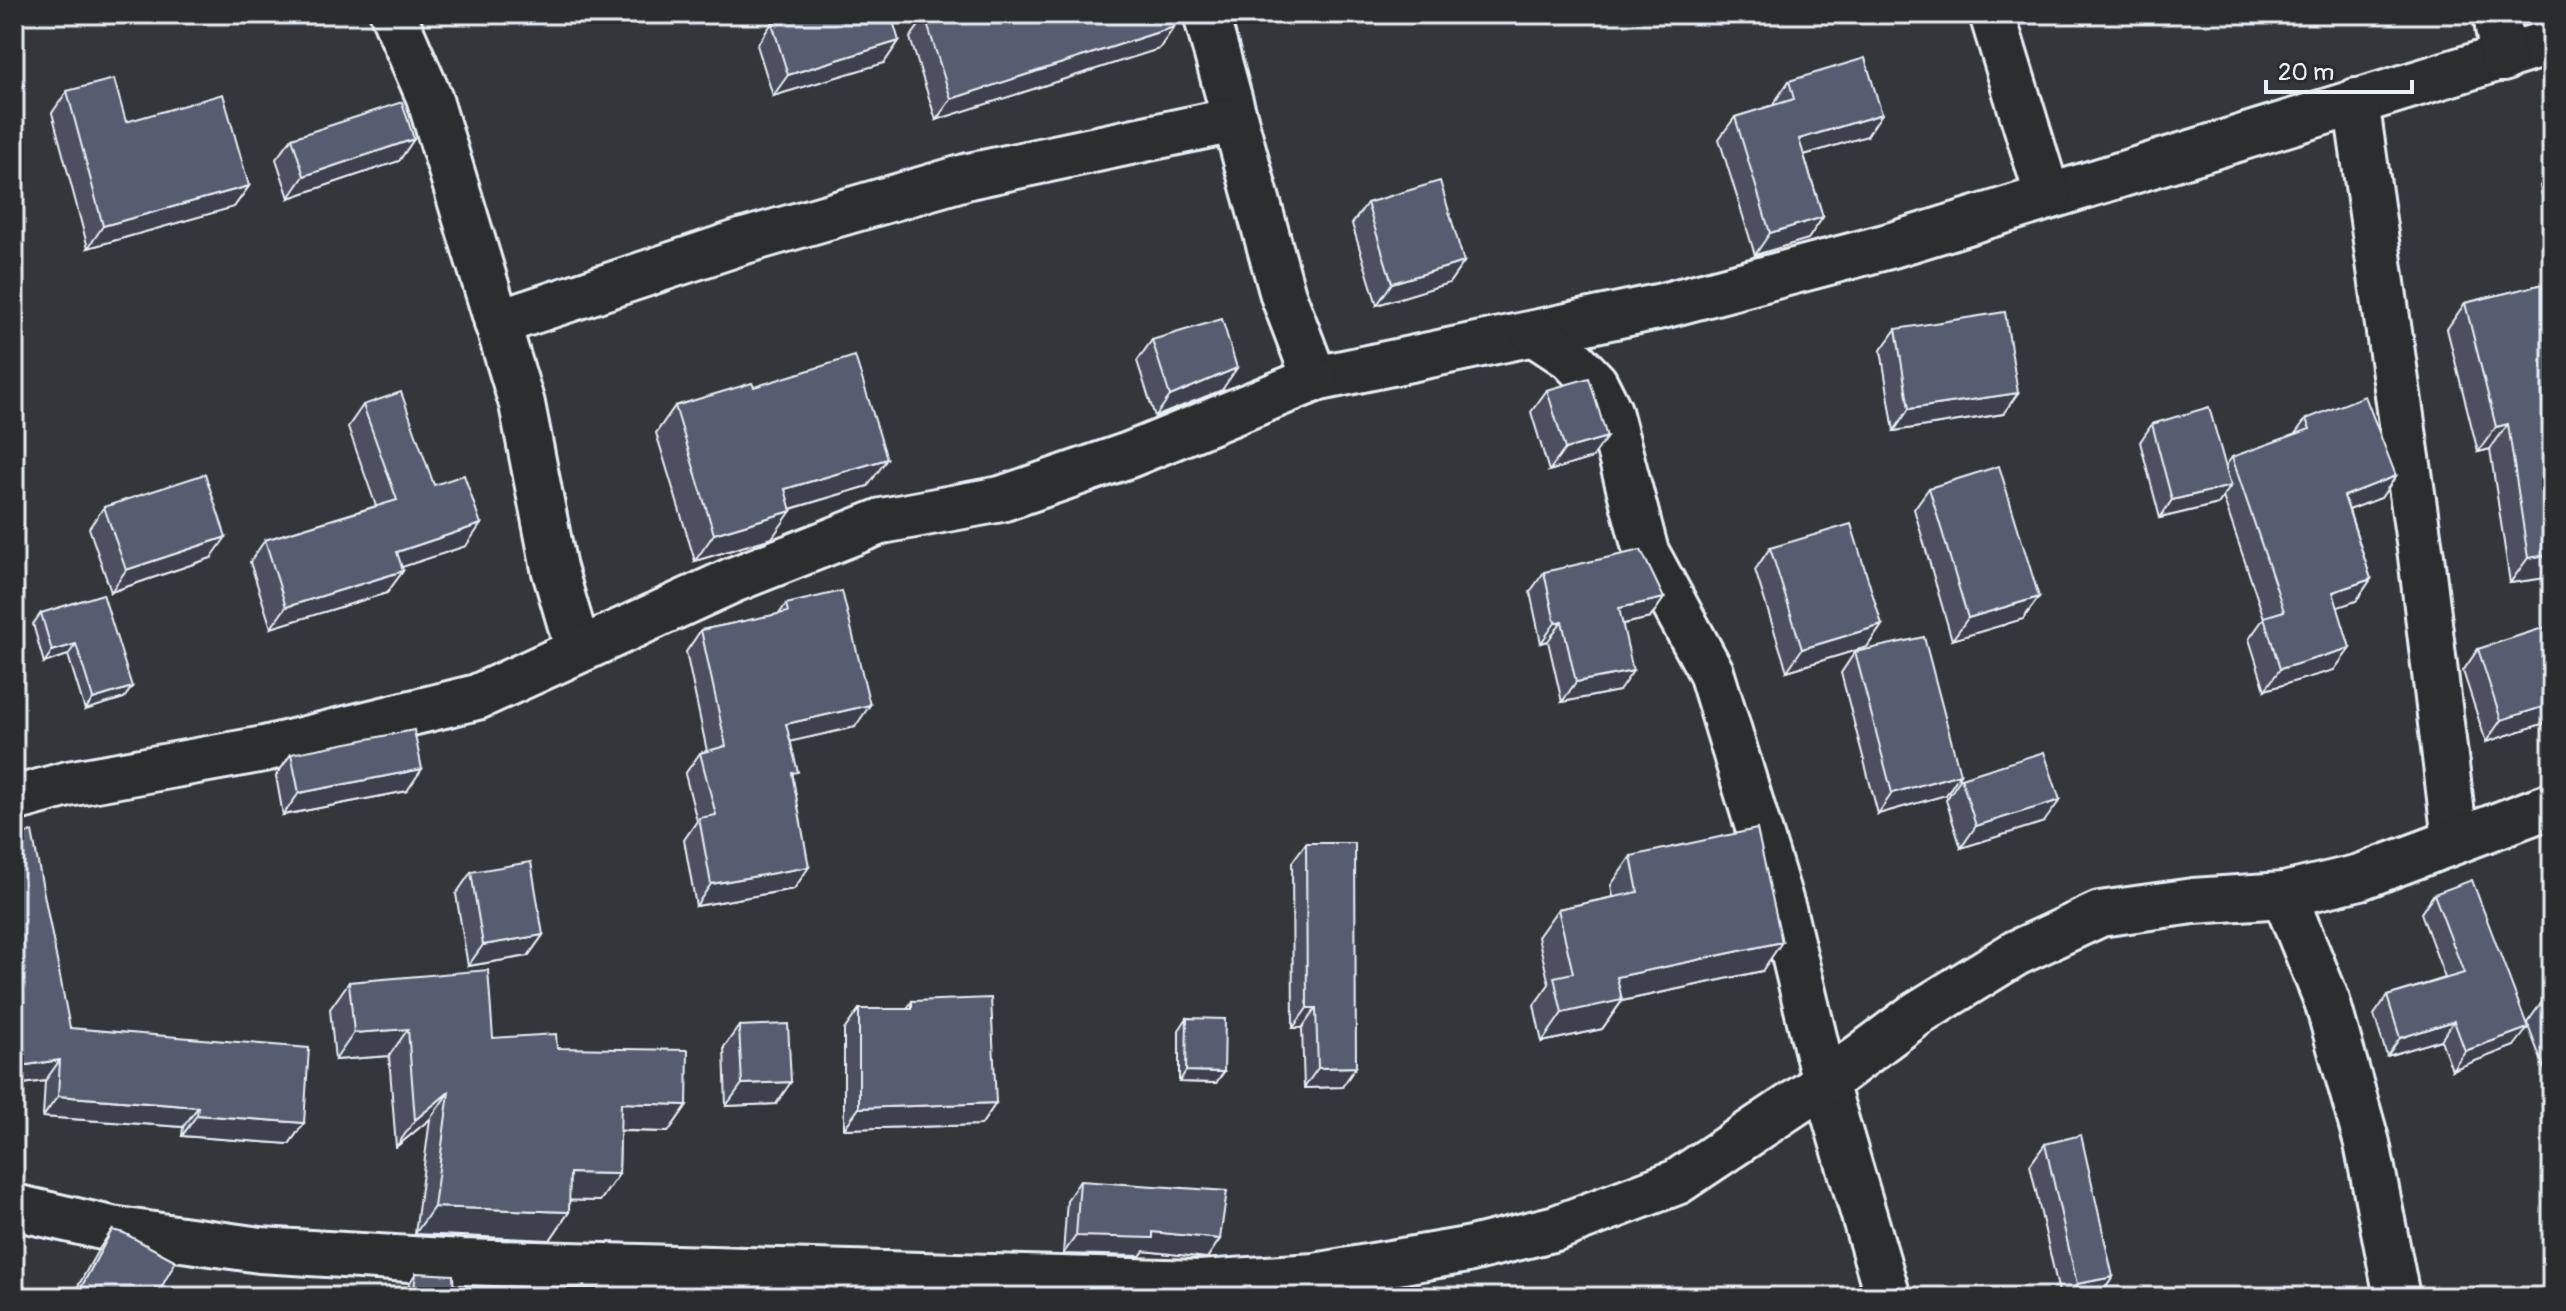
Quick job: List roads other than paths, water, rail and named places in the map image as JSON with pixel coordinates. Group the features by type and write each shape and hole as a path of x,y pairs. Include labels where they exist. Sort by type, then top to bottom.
{"street":[{"path":"393,14 429,97 522,404 554,568 578,650"},
{"path":"1206,14 1283,295 1315,379"},
{"path":"1992,14 2048,197"},
{"path":"2496,14 2503,59"},
{"path":"14,799 68,784 264,749 477,697 733,580 882,521 1001,499 1129,455 1315,379 1734,289 1889,246 2552,42"},
{"path":"2356,101 2421,556 2455,840"},
{"path":"497,323 741,242 969,176 1234,120"},
{"path":"1535,334 1570,357 1595,383 1609,411 1646,552 1711,672 1784,913 1825,1083 1888,1297"},
{"path":"14,1207 111,1229 260,1250 430,1260 1315,1286 1556,1228 1677,1182 1825,1083 1917,1014 2016,953 2100,914 2193,901 2284,895 2360,877 2552,805"},
{"path":"2284,895 2331,1015 2367,1143 2397,1297"}]}
